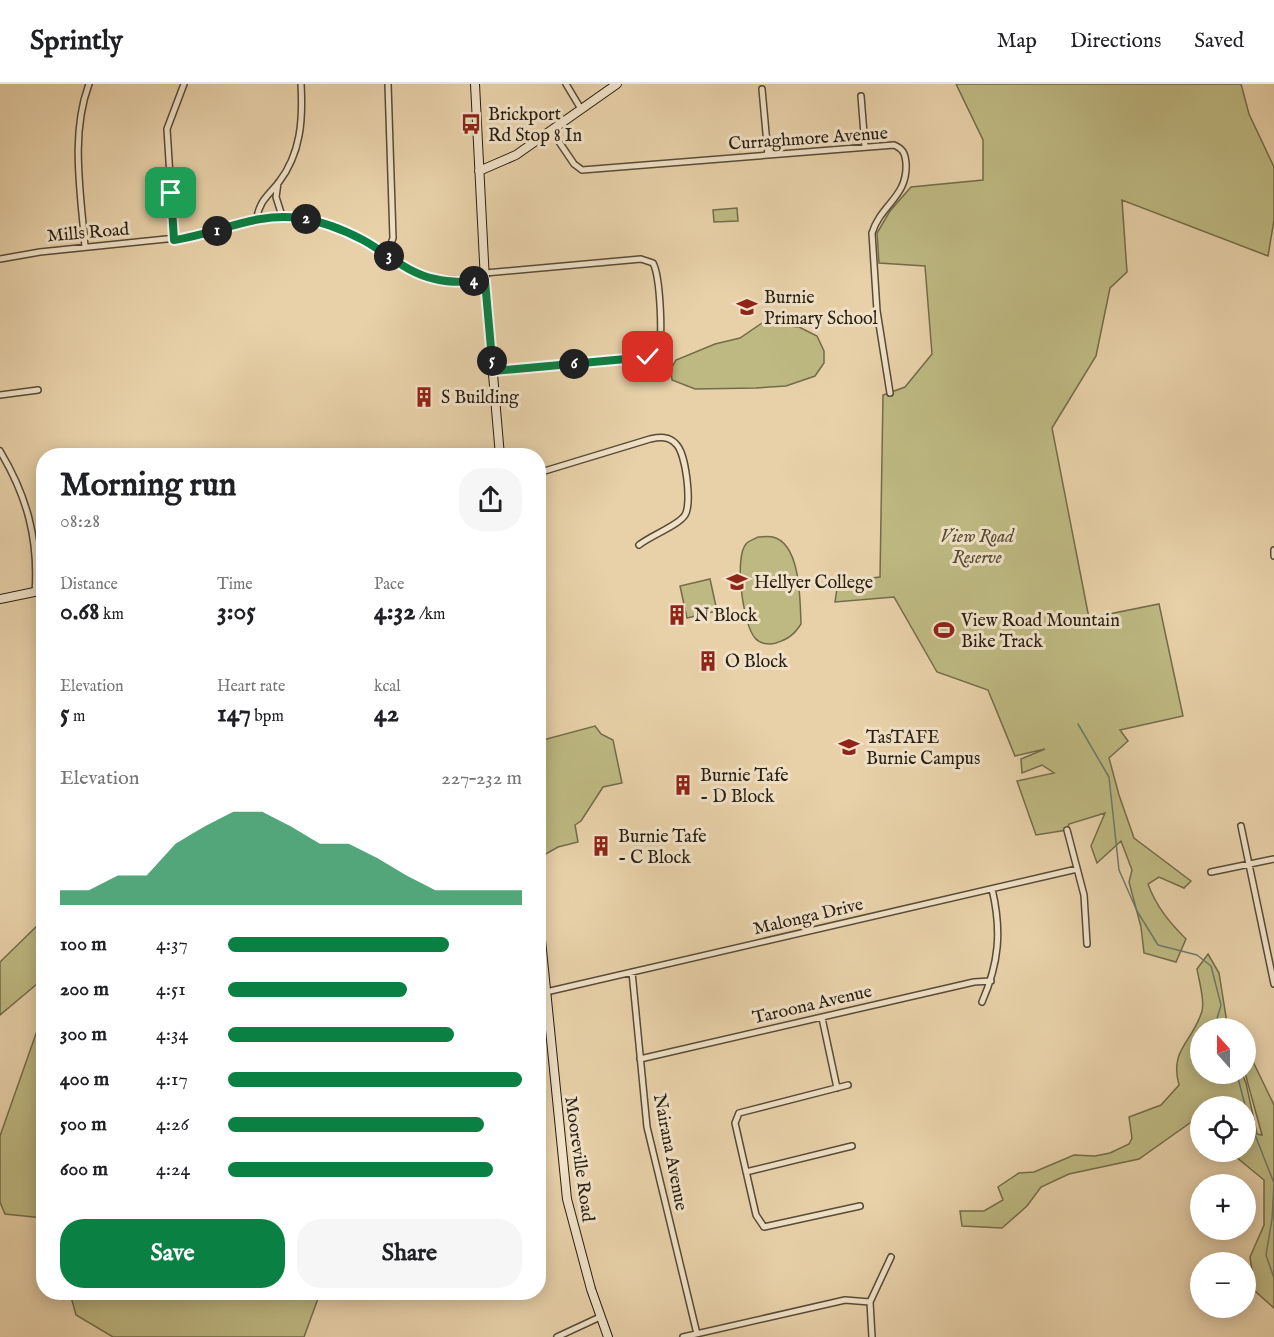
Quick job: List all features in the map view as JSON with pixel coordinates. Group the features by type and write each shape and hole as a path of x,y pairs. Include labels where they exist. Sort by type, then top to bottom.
{"main road":[{"path":"475,84 485,277 499,448"},
{"path":"479,171 498,165 617,84"},
{"path":"0,599 35,592"},
{"name":"Mooreville Road","path":"546,992 567,1199 600,1317 609,1337"}],"street":[{"path":"85,247 78,141 82,102 88,84"},
{"path":"174,240 166,129 184,84"},
{"path":"257,218 258,209 278,183 295,154 303,117 301,84"},
{"path":"387,255 393,238 388,84"},
{"path":"566,84 582,109"},
{"path":"762,89 768,155"},
{"path":"861,96 865,147"},
{"name":"Curraghmore Avenue","path":"551,130 574,164 582,170 894,145 905,154 905,183 876,222 872,233 878,311 890,393"},
{"path":"278,183 276,197 282,216"},
{"name":"Mills Road","path":"0,259 85,247 174,240 205,235 257,218 282,216 327,225 363,240 410,269 434,279 485,277 641,259 653,263 656,274 661,341 657,354 493,371"},
{"path":"0,395 38,390"},
{"path":"546,470 650,439 660,437 672,441 681,450 684,460 689,501 687,512 680,521 655,532 639,545"},
{"path":"0,451 25,500 36,555"},
{"path":"1274,550 1274,556"},
{"path":"35,592 36,578"},
{"path":"1241,826 1274,984"},
{"path":"1068,830 1084,895 1087,944"},
{"path":"1211,872 1274,859"},
{"name":"Malonga Drive","path":"546,992 1077,869"},
{"path":"982,1002 997,958 998,933 992,889"},
{"name":"Nairana Avenue","path":"632,972 647,1127 697,1334"},
{"name":"Taroona Avenue","path":"640,1059 974,982 991,981"},
{"path":"822,1018 837,1088"},
{"path":"848,1085 739,1113 735,1123 756,1215 764,1227 860,1206"},
{"path":"746,1172 852,1146"},
{"path":"872,1337 870,1302 891,1257"},
{"path":"683,1337 845,1300 870,1302"},
{"path":"557,1337 600,1317"}],"green space":[{"name":"View Road Reserve","path":"956,84 1241,84 1249,114 1274,167 1274,220 1268,256 1122,200 1127,272 1110,288 1096,356 1052,428 1089,618 1159,604 1183,716 1120,730 1128,741 1109,758 1134,838 1191,881 1184,888 1159,877 1148,884 1164,913 1186,939 1176,962 1144,953 1141,927 1129,882 1132,870 1121,841 1097,863 1091,846 1105,813 1069,824 1067,830 1036,835 1017,781 1054,773 1042,765 1022,773 1021,759 1045,749 1015,756 988,690 937,672 894,597 835,602 838,582 880,577 883,395 905,387 932,354 925,266 879,263 877,233 890,211 911,187 983,180 983,140"},
{"path":"737,208 738,221 714,222 713,210"},
{"path":"762,323 799,327 817,336 824,351 824,363 815,376 786,386 756,388 695,389 672,380 671,369 676,360 715,344 740,338"},
{"path":"758,537 773,537 782,542 789,550 797,574 801,624 790,636 773,644 762,643 755,638 744,606 740,576 742,551 747,543"},
{"path":"710,579 717,611 687,618 680,586"},
{"path":"595,726 601,734 613,740 622,783 603,787 581,821 575,825 578,842 558,847 546,854 546,739"},
{"path":"36,927 36,985 0,1015 0,962"},
{"path":"1208,954 1219,973 1226,1018 1199,1018 1203,1007 1197,969"},
{"path":"36,1034 36,1217 5,1214 0,1202 0,1136"},
{"path":"1190,1036 1190,1084 1246,1084 1249,1096 1190,1096 1190,1123 1139,1159 1069,1174 1041,1187 1027,1206 1002,1228 962,1226 960,1211 984,1211 1003,1200 998,1187 1019,1173 1034,1172 1074,1155 1095,1156 1110,1153 1129,1144 1132,1138 1129,1117 1161,1105 1179,1085 1177,1063 1183,1046"},
{"path":"1256,1068 1274,1105 1274,1308 1256,1292 1256,1252 1252,1252 1264,1225 1264,1180 1242,1162 1256,1162 1256,1129 1257,1134 1262,1135 1256,1113 1256,1096 1251,1096 1248,1084 1256,1084"},
{"path":"72,1300 317,1300 304,1337 113,1337 76,1315"}],"waterway":[{"path":"1078,724 1109,777 1119,870 1137,911 1158,945 1197,955 1211,966 1221,1005 1217,1018"},
{"path":"1240,1084 1248,1117 1274,1183 1272,1219 1266,1255 1274,1278"}],"place":[{"name":"Brickport Rd Stop 8 In","path":"471,124"},
{"name":"Burnie Primary School","path":"747,307"},
{"name":"S Building","path":"424,397"},
{"name":"Hellyer College","path":"737,582"},
{"name":"N Block","path":"677,615"},
{"name":"View Road Mountain Bike Track","path":"944,630"},
{"name":"O Block","path":"708,661"},
{"name":"TasTAFE Burnie Campus","path":"849,747"},
{"name":"Burnie Tafe - D Block","path":"683,785"},
{"name":"Burnie Tafe - C Block","path":"601,846"}],"route":[{"path":"171,193 174,240 205,235 257,218 282,216 301,218 327,225 363,240 410,269 434,279 459,282 485,281 493,371 648,357"}]}
